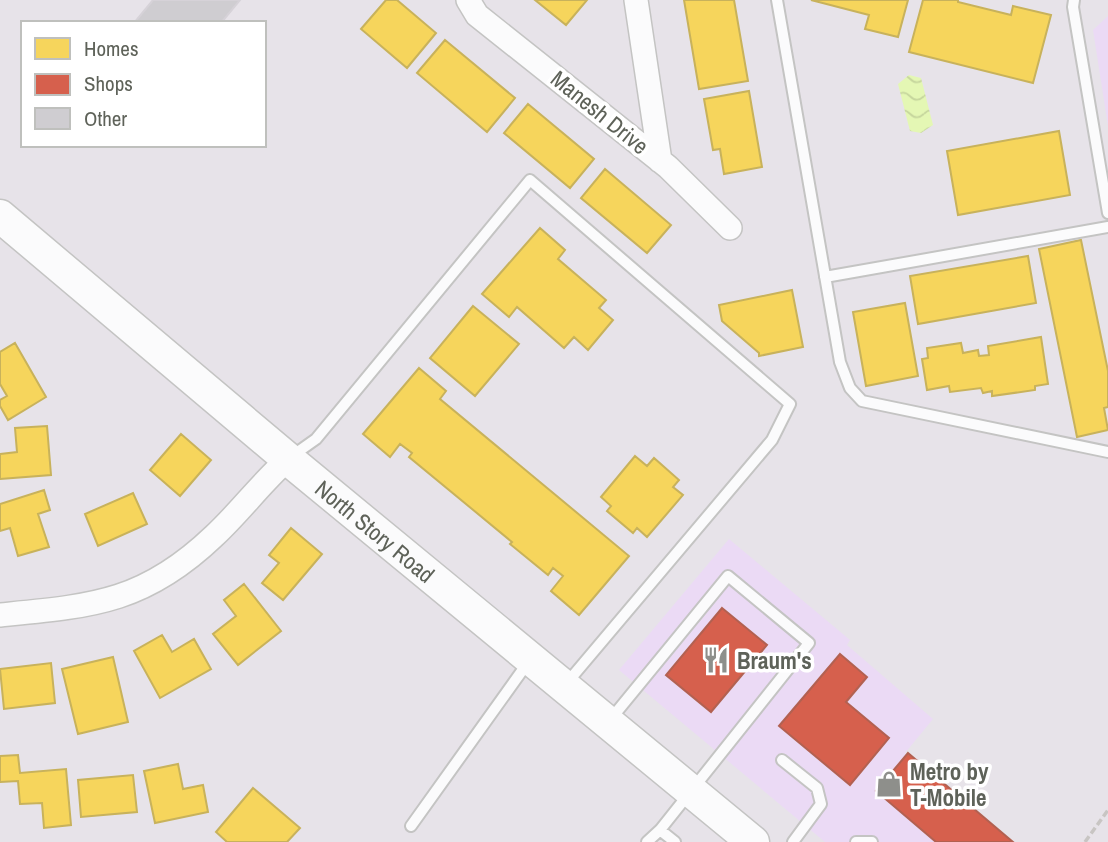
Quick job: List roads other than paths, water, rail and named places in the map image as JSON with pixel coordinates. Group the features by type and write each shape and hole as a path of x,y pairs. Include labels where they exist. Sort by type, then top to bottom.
{"main road":[{"name":"North Story Road","path":"0,216 288,459 753,842"}],"street":[{"name":"Manesh Drive","path":"468,0 477,15 660,161 730,228"},
{"path":"636,0 660,161"},
{"path":"0,615 75,607 110,600 156,582 215,536 264,480 288,459"}],"lane":[{"path":"777,0 839,362 850,388 862,401 1108,452"},
{"path":"1074,0 1108,213"},
{"path":"288,459 316,439 530,180 790,404 772,440 565,686"},
{"path":"825,277 1108,227"},
{"path":"608,722 729,576 809,643 648,842"},
{"path":"411,826 531,658"},
{"path":"782,760 817,788 821,804 793,842"},
{"path":"660,830 675,842"},
{"path":"856,842 872,842"}],"water":[{"path":"909,75 921,78 933,125 921,133 910,131 898,84"}],"place":[{"name":"Braum's","path":"716,660"},
{"name":"Metro by T-Mobile","path":"889,784"}]}
